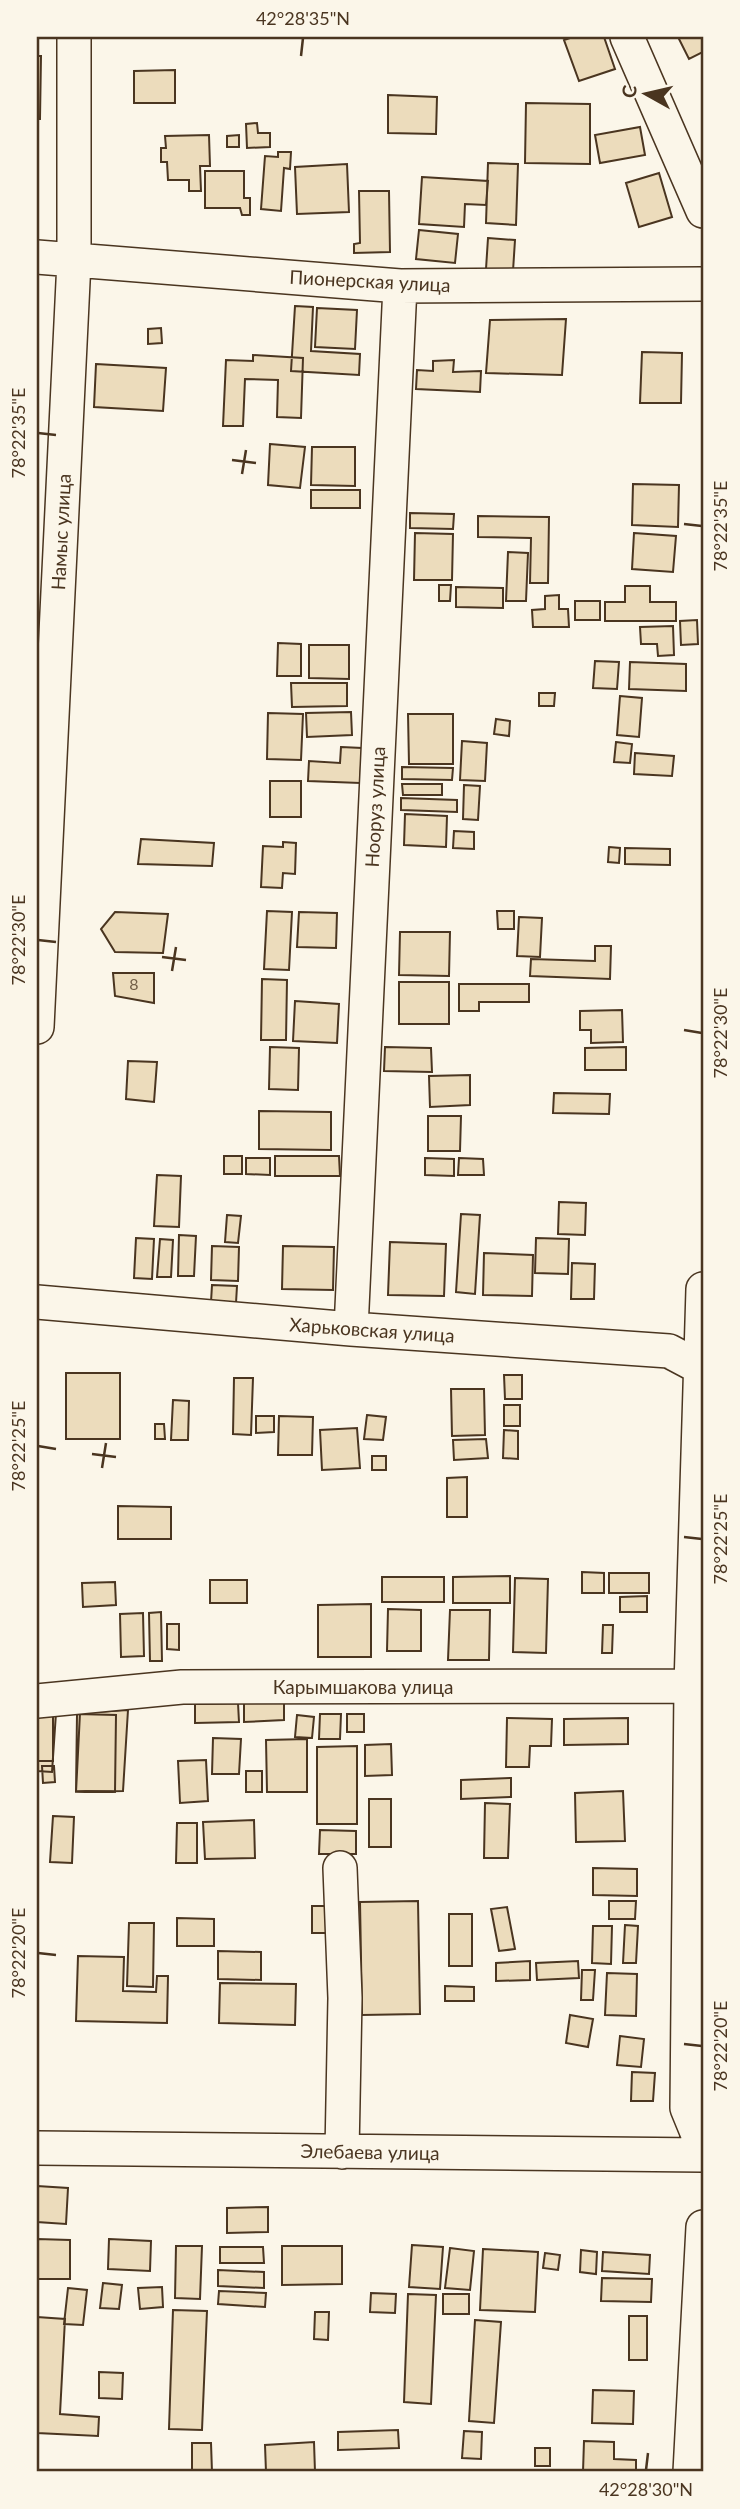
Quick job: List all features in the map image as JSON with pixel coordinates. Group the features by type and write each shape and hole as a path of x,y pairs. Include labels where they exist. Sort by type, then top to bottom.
{"street":[{"name":"Намыс улица","path":"37,1027 74,261 74,37"},
{"path":"627,37 703,211"},
{"name":"Пионерская улица","path":"37,257 400,286 703,285"},
{"name":"Нооруз улица","path":"351,1329 400,286"},
{"path":"703,1289 691,1686 687,2108 703,2147"},
{"name":"Харьковская улица","path":"37,1302 351,1329 669,1351 702,1369"},
{"name":"Карымшакова улица","path":"37,1701 182,1687 691,1686"},
{"path":"340,1868 345,1998 342,2151"},
{"name":"Элебаева улица","path":"37,2148 703,2155"},
{"path":"690,2472 703,2227"}],"building":[{"path":"573,37 604,37 615,69 579,81 564,40"},
{"path":"678,37 703,37 703,52 689,59"},
{"path":"37,56 41,56 40,119 37,119"},
{"path":"175,70 175,103 134,103 134,71"},
{"path":"388,95 437,97 436,134 388,133"},
{"path":"526,103 590,104 590,164 525,163"},
{"path":"257,123 258,133 270,133 270,147 247,148 246,124"},
{"path":"640,127 645,155 600,163 595,135"},
{"path":"209,135 210,166 200,166 201,191 189,191 189,180 168,180 167,162 161,162 161,148 166,148 165,136"},
{"path":"239,135 239,147 227,147 227,136"},
{"path":"278,152 291,152 290,169 284,168 281,211 261,209 265,156 278,157"},
{"path":"488,163 518,164 516,225 486,223"},
{"path":"347,164 349,212 297,214 295,167"},
{"path":"205,171 244,171 244,198 250,198 250,215 242,215 240,208 205,208"},
{"path":"659,173 672,217 639,227 626,183"},
{"path":"422,177 488,181 486,205 465,204 464,227 419,224"},
{"path":"359,191 389,191 390,252 354,253 354,244 360,243"},
{"path":"419,230 458,234 455,263 416,259"},
{"path":"488,238 515,240 513,271 486,269"},
{"path":"295,306 313,307 311,351 360,354 359,375 291,371"},
{"path":"317,308 357,310 355,349 315,347"},
{"path":"566,319 562,375 486,373 490,320"},
{"path":"161,328 162,343 148,344 148,329"},
{"path":"642,352 682,353 681,403 640,403"},
{"path":"253,355 303,358 301,418 277,417 278,380 245,379 243,426 223,426 226,360 253,361"},
{"path":"454,360 453,372 481,371 480,392 416,389 417,370 433,371 433,361"},
{"path":"96,364 166,368 163,411 94,407"},
{"path":"270,444 305,447 300,488 268,485"},
{"path":"312,447 355,447 355,486 311,485"},
{"path":"633,484 679,485 678,527 632,525"},
{"path":"311,490 360,490 360,508 311,508"},
{"path":"410,513 454,514 453,529 410,528"},
{"path":"478,516 549,517 548,583 530,583 531,538 478,537"},
{"path":"415,533 453,534 452,580 414,580"},
{"path":"634,533 676,536 673,572 632,569"},
{"path":"508,552 528,553 526,601 506,601"},
{"path":"439,585 451,585 450,601 439,601"},
{"path":"625,586 650,586 650,602 676,602 676,621 605,621 605,602 625,602"},
{"path":"456,587 503,588 503,608 456,607"},
{"path":"559,595 559,609 568,609 569,627 533,627 532,610 545,609 545,596"},
{"path":"575,601 600,601 600,620 575,620"},
{"path":"697,620 698,644 681,645 680,621"},
{"path":"673,626 674,655 658,656 657,644 641,644 640,627"},
{"path":"278,643 301,644 301,676 277,676"},
{"path":"309,645 349,645 349,679 309,678"},
{"path":"595,661 619,662 617,689 593,688"},
{"path":"630,662 686,664 686,691 629,689"},
{"path":"291,683 347,683 347,706 292,707"},
{"path":"539,693 555,693 554,706 539,706"},
{"path":"620,696 642,698 639,737 617,735"},
{"path":"351,712 352,735 307,737 306,713"},
{"path":"268,713 303,714 301,760 267,759"},
{"path":"408,714 453,714 453,764 409,764"},
{"path":"496,719 510,721 509,736 494,734"},
{"path":"462,741 487,743 485,781 460,780"},
{"path":"616,742 632,744 630,763 614,762"},
{"path":"341,747 362,748 360,783 308,781 309,761 340,763"},
{"path":"635,753 674,756 672,776 634,774"},
{"path":"402,767 453,768 452,780 402,779"},
{"path":"270,781 301,781 301,817 270,817"},
{"path":"402,784 442,784 442,795 403,795"},
{"path":"464,785 480,786 478,820 463,819"},
{"path":"401,798 457,800 457,812 401,810"},
{"path":"405,814 447,816 446,847 404,845"},
{"path":"454,831 474,832 474,849 453,848"},
{"path":"141,839 214,843 212,866 138,864"},
{"path":"283,842 296,843 295,874 283,873 282,888 261,887 263,846 283,847"},
{"path":"609,847 620,848 619,863 608,862"},
{"path":"625,848 670,849 670,865 625,864"},
{"path":"267,911 292,912 289,970 264,969"},
{"path":"497,911 514,911 514,929 498,929"},
{"path":"115,912 168,914 163,953 115,952 101,929"},
{"path":"299,912 337,913 336,948 297,947"},
{"path":"519,917 542,918 540,957 517,956"},
{"path":"400,932 450,932 449,976 399,975"},
{"path":"595,946 611,946 610,979 530,976 531,959 595,961"},
{"path":"113,973 154,973 154,1003 115,996"},
{"path":"262,979 287,980 286,1040 261,1040"},
{"path":"399,982 449,982 449,1024 399,1024"},
{"path":"459,984 529,984 529,1002 479,1002 479,1011 459,1011"},
{"path":"295,1001 339,1004 337,1043 293,1041"},
{"path":"622,1010 623,1042 591,1043 591,1030 580,1030 580,1011"},
{"path":"270,1047 299,1048 298,1090 269,1089"},
{"path":"385,1047 431,1048 432,1072 384,1071"},
{"path":"626,1047 626,1070 585,1070 585,1048"},
{"path":"128,1061 157,1062 154,1102 126,1099"},
{"path":"470,1075 470,1105 430,1107 429,1076"},
{"path":"554,1093 610,1094 609,1114 553,1113"},
{"path":"259,1111 331,1112 331,1150 259,1149"},
{"path":"428,1116 461,1116 460,1151 428,1151"},
{"path":"224,1156 242,1156 242,1174 224,1174"},
{"path":"275,1156 339,1156 340,1176 275,1176"},
{"path":"246,1158 270,1158 270,1175 246,1174"},
{"path":"425,1158 454,1159 454,1176 425,1175"},
{"path":"459,1158 483,1159 484,1175 458,1175"},
{"path":"157,1175 181,1176 179,1227 154,1226"},
{"path":"559,1202 586,1203 585,1235 558,1234"},
{"path":"461,1214 480,1215 475,1294 456,1292"},
{"path":"227,1215 241,1216 238,1243 225,1242"},
{"path":"179,1235 196,1236 194,1276 178,1276"},
{"path":"136,1238 154,1239 152,1279 134,1278"},
{"path":"536,1238 569,1239 568,1274 535,1273"},
{"path":"160,1239 173,1240 171,1277 157,1277"},
{"path":"390,1242 446,1244 444,1296 388,1295"},
{"path":"212,1246 239,1247 238,1281 211,1280"},
{"path":"283,1246 334,1247 333,1290 282,1289"},
{"path":"484,1253 533,1255 532,1296 483,1295"},
{"path":"572,1263 595,1264 594,1299 571,1299"},
{"path":"212,1285 237,1286 236,1303 211,1302"},
{"path":"66,1373 120,1373 120,1439 66,1439"},
{"path":"504,1375 522,1375 522,1399 505,1399"},
{"path":"234,1378 253,1378 251,1435 233,1434"},
{"path":"451,1389 484,1389 485,1435 452,1436"},
{"path":"173,1400 189,1401 188,1440 171,1440"},
{"path":"504,1405 520,1405 520,1426 504,1426"},
{"path":"367,1415 386,1417 383,1440 364,1439"},
{"path":"256,1416 274,1416 274,1432 256,1433"},
{"path":"279,1416 313,1417 312,1455 278,1455"},
{"path":"155,1424 164,1424 165,1439 155,1439"},
{"path":"357,1428 360,1468 322,1470 320,1430"},
{"path":"504,1430 518,1431 518,1459 503,1458"},
{"path":"486,1439 488,1458 454,1460 453,1440"},
{"path":"372,1456 386,1456 386,1470 372,1470"},
{"path":"467,1477 467,1517 447,1517 447,1478"},
{"path":"118,1506 171,1507 171,1539 118,1539"},
{"path":"582,1572 604,1573 604,1593 582,1593"},
{"path":"609,1573 649,1573 649,1593 609,1593"},
{"path":"510,1576 510,1603 453,1603 453,1577"},
{"path":"382,1577 444,1577 444,1602 382,1602"},
{"path":"515,1578 548,1579 546,1653 513,1652"},
{"path":"210,1580 247,1580 247,1603 210,1603"},
{"path":"115,1582 116,1605 83,1607 82,1583"},
{"path":"647,1596 647,1612 620,1612 620,1597"},
{"path":"371,1604 371,1657 318,1657 318,1605"},
{"path":"388,1609 421,1610 421,1651 387,1651"},
{"path":"450,1610 490,1610 489,1660 448,1660"},
{"path":"161,1612 162,1661 150,1661 149,1613"},
{"path":"143,1613 144,1656 121,1657 120,1614"},
{"path":"167,1624 179,1624 179,1650 167,1649"},
{"path":"603,1625 613,1625 612,1653 602,1653"},
{"path":"284,1700 284,1720 244,1722 244,1701"},
{"path":"238,1703 239,1722 195,1723 195,1704"},
{"path":"128,1710 123,1791 76,1792 80,1713"},
{"path":"37,1713 56,1713 52,1772 37,1771"},
{"path":"77,1714 116,1715 115,1792 76,1791"},
{"path":"320,1714 341,1714 340,1739 319,1739"},
{"path":"347,1714 364,1714 364,1732 347,1732"},
{"path":"37,1715 53,1715 53,1761 37,1761"},
{"path":"297,1715 314,1717 312,1738 295,1737"},
{"path":"507,1718 552,1719 551,1746 530,1746 529,1767 506,1767"},
{"path":"628,1718 628,1744 564,1745 564,1719"},
{"path":"213,1738 241,1739 239,1774 212,1774"},
{"path":"307,1739 307,1792 267,1792 266,1740"},
{"path":"391,1744 392,1775 365,1776 365,1745"},
{"path":"357,1746 357,1824 317,1824 317,1747"},
{"path":"206,1760 208,1801 180,1803 178,1761"},
{"path":"42,1766 54,1766 55,1782 43,1783"},
{"path":"246,1771 262,1771 262,1792 246,1792"},
{"path":"511,1778 511,1797 461,1799 461,1780"},
{"path":"623,1791 625,1841 576,1842 575,1793"},
{"path":"369,1799 391,1799 391,1847 369,1847"},
{"path":"485,1803 510,1804 508,1858 484,1858"},
{"path":"53,1816 74,1817 72,1863 50,1862"},
{"path":"254,1820 255,1858 205,1859 203,1822"},
{"path":"177,1823 197,1823 197,1863 176,1863"},
{"path":"320,1830 356,1831 356,1854 319,1854"},
{"path":"593,1868 637,1869 637,1896 593,1895"},
{"path":"418,1901 420,2014 362,2015 360,1902"},
{"path":"609,1901 636,1901 635,1919 609,1919"},
{"path":"312,1906 329,1906 329,1933 312,1933"},
{"path":"507,1907 515,1949 499,1951 491,1909"},
{"path":"449,1914 472,1914 472,1966 449,1966"},
{"path":"177,1918 214,1919 214,1946 177,1946"},
{"path":"129,1923 154,1923 153,1987 127,1986"},
{"path":"625,1925 638,1926 636,1963 623,1963"},
{"path":"593,1926 612,1926 611,1964 592,1963"},
{"path":"218,1951 261,1952 261,1980 218,1979"},
{"path":"78,1956 124,1957 123,1991 156,1992 157,1976 168,1976 167,2023 76,2021"},
{"path":"530,1961 530,1980 496,1981 496,1963"},
{"path":"578,1961 579,1978 537,1980 536,1963"},
{"path":"582,1970 595,1970 593,2000 581,2000"},
{"path":"607,1973 637,1974 636,2016 605,2015"},
{"path":"220,1983 296,1984 295,2025 219,2023"},
{"path":"445,1986 474,1987 474,2001 445,2001"},
{"path":"570,2015 593,2019 588,2047 566,2043"},
{"path":"620,2036 644,2039 641,2067 617,2065"},
{"path":"632,2072 655,2073 653,2101 631,2101"},
{"path":"37,2186 68,2188 66,2224 37,2222"},
{"path":"268,2207 268,2232 227,2233 227,2208"},
{"path":"37,2239 70,2240 70,2279 37,2279"},
{"path":"109,2239 151,2241 150,2271 108,2269"},
{"path":"412,2245 443,2247 440,2289 409,2287"},
{"path":"176,2246 202,2246 200,2299 175,2298"},
{"path":"282,2246 342,2246 342,2284 282,2285"},
{"path":"220,2247 263,2247 264,2263 220,2263"},
{"path":"450,2248 474,2251 470,2290 445,2288"},
{"path":"483,2249 538,2252 535,2312 480,2310"},
{"path":"581,2250 597,2252 596,2274 580,2272"},
{"path":"603,2252 650,2255 649,2274 602,2271"},
{"path":"545,2253 560,2255 558,2270 543,2268"},
{"path":"218,2270 264,2272 264,2288 218,2286"},
{"path":"602,2278 652,2279 651,2302 601,2301"},
{"path":"103,2283 122,2285 119,2309 100,2308"},
{"path":"162,2287 163,2307 140,2309 138,2288"},
{"path":"68,2288 87,2290 83,2325 64,2324"},
{"path":"219,2291 266,2293 265,2307 218,2304"},
{"path":"371,2293 396,2294 395,2313 370,2312"},
{"path":"408,2294 436,2295 431,2404 404,2402"},
{"path":"443,2294 469,2294 469,2314 443,2314"},
{"path":"173,2310 207,2311 202,2430 169,2429"},
{"path":"315,2312 329,2312 328,2340 314,2339"},
{"path":"629,2316 647,2316 647,2360 629,2360"},
{"path":"37,2317 65,2319 60,2414 99,2417 98,2436 37,2433"},
{"path":"475,2320 501,2322 494,2423 469,2421"},
{"path":"99,2372 123,2373 122,2399 99,2398"},
{"path":"593,2390 634,2391 633,2424 592,2423"},
{"path":"398,2430 399,2448 338,2450 338,2432"},
{"path":"464,2431 482,2432 481,2459 462,2458"},
{"path":"584,2441 614,2442 614,2459 636,2460 636,2472 583,2472"},
{"path":"314,2442 315,2472 266,2472 265,2445"},
{"path":"192,2443 211,2443 212,2472 192,2472"},
{"path":"535,2448 550,2448 550,2466 535,2466"}]}
